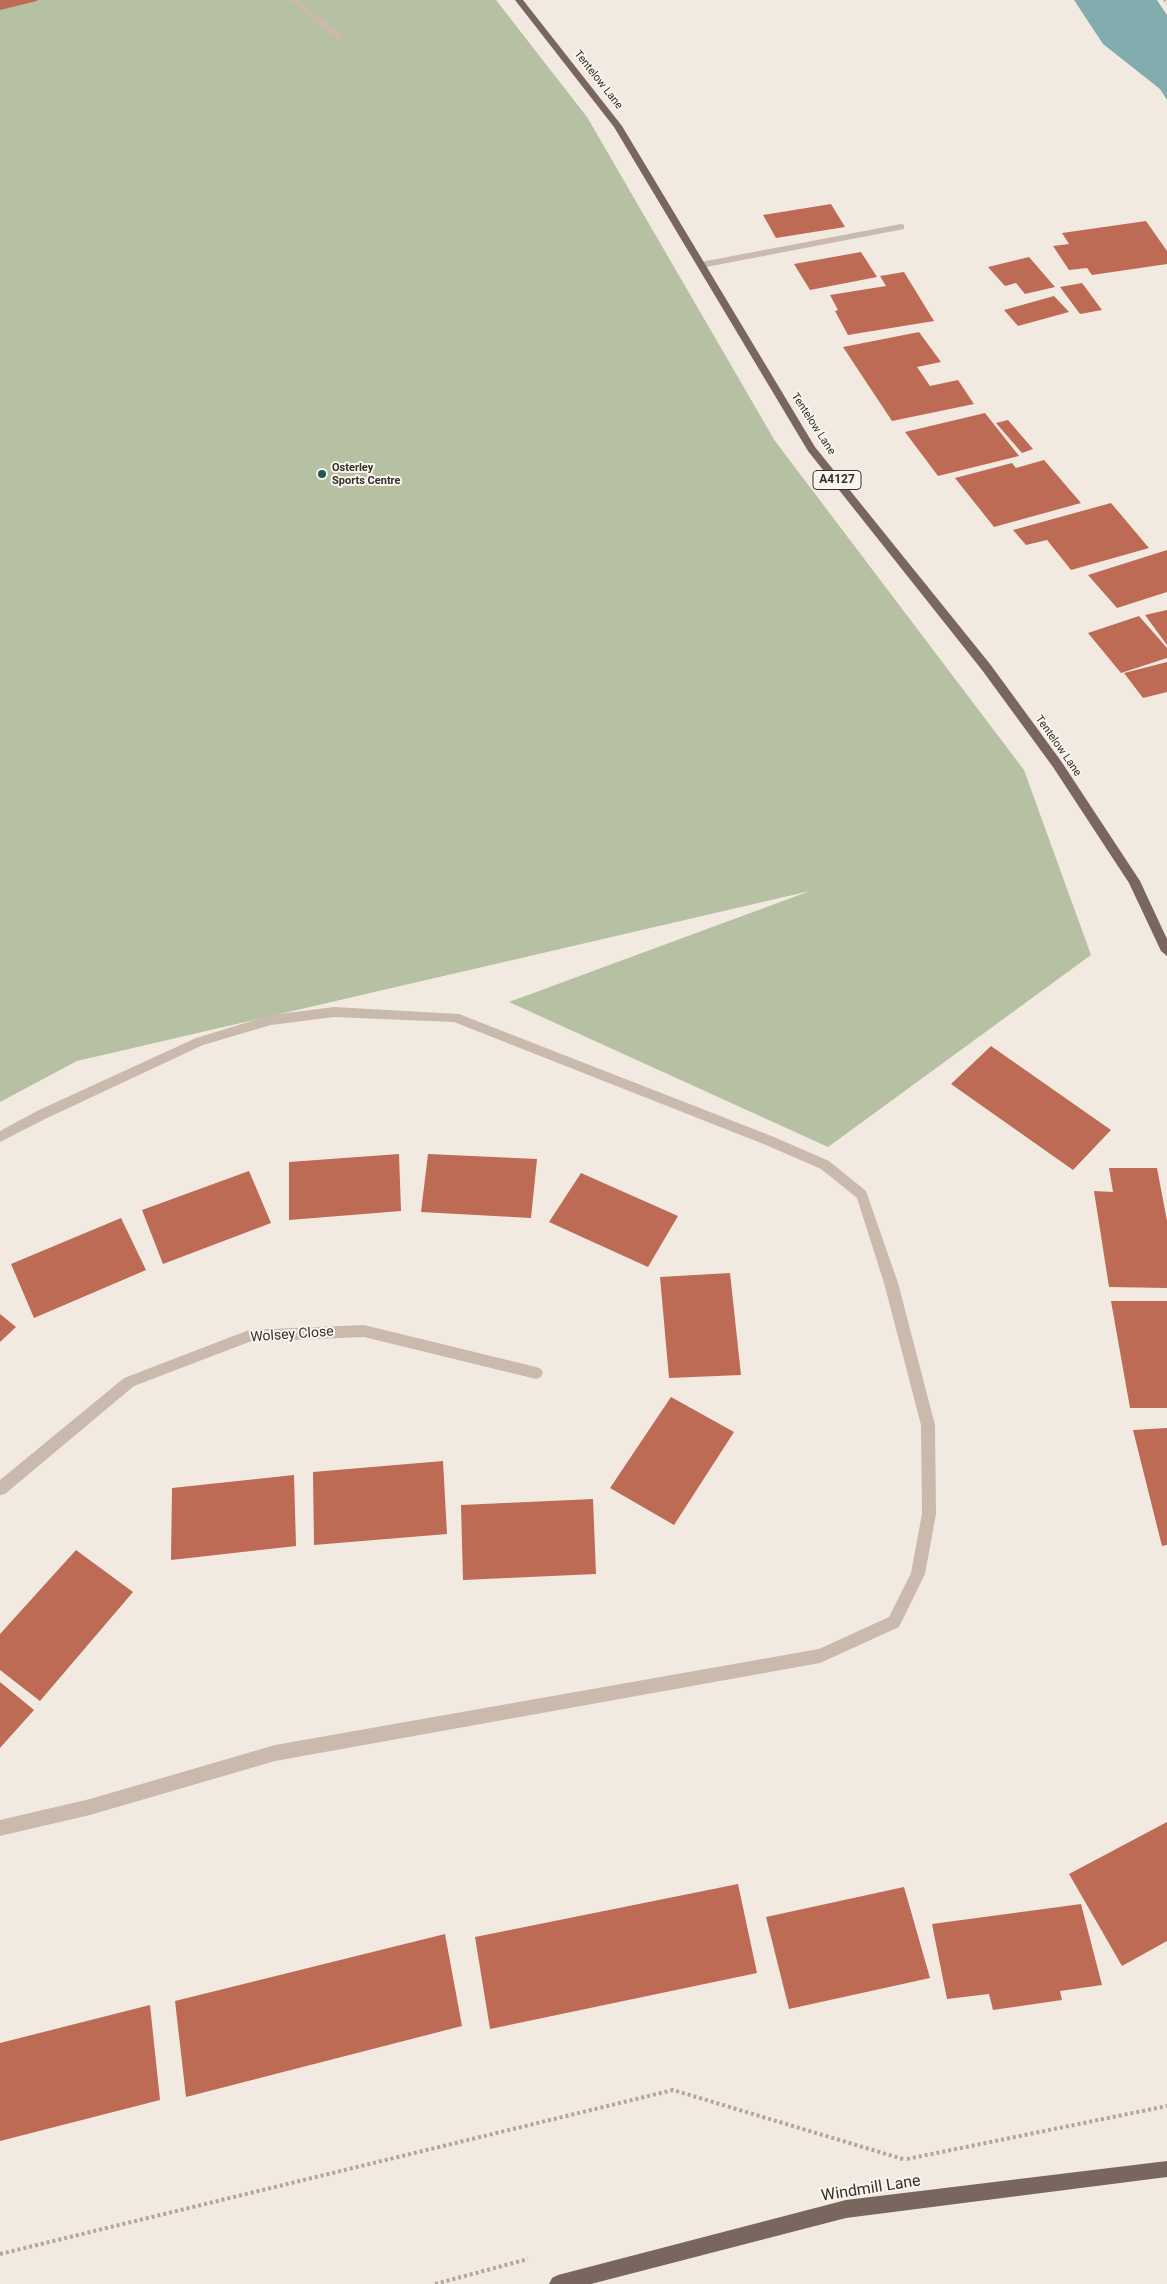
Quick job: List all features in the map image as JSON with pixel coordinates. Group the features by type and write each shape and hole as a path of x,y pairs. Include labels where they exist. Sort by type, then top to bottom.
{"main road":[{"name":"Tentelow Lane","path":"519,0 618,126 811,449 986,667 1058,764 1134,881 1167,951"},
{"name":"Windmill Lane","path":"558,2284 846,2209 1167,2169"}],"street":[{"path":"293,0 340,37"},
{"path":"701,265 901,227"},
{"path":"0,1137 42,1115 200,1041 271,1020 334,1012 455,1017 770,1141 825,1165 862,1195 892,1283 928,1425 929,1514 918,1574 894,1622 820,1656 275,1753 90,1807 0,1828"},
{"name":"Wolsey Close","path":"0,1488 129,1382 249,1336 364,1331 536,1373"}],"path":[{"path":"1164,0 1167,4"},
{"path":"0,2254 673,2090 906,2160"}],"green space":[{"name":"Osterley Sports Centre","path":"0,0 496,0 587,117 775,441 1024,770 1091,955 828,1147 509,1002 810,891 77,1061 0,1102"}],"water":[{"path":"1074,0 1157,0 1167,15 1167,100 1160,89 1103,44"}],"building":[{"path":"0,0 37,0 37,1 0,10"},
{"path":"831,204 845,227 776,238 763,215"},
{"path":"1146,221 1167,251 1167,264 1092,275 1087,268 1069,270 1053,246 1069,244 1062,233"},
{"path":"861,252 877,277 810,290 794,264"},
{"path":"1029,257 1055,287 1025,294 1016,283 1005,286 988,267"},
{"path":"904,272 934,321 848,335 835,311 838,310 830,295 886,286 880,276"},
{"path":"1082,283 1102,310 1080,314 1060,287"},
{"path":"1054,296 1069,312 1018,326 1004,310"},
{"path":"919,332 941,362 917,367 930,386 958,380 974,404 892,421 843,347"},
{"path":"985,413 1019,456 938,476 905,432"},
{"path":"1008,420 1033,449 1022,453 996,423"},
{"path":"1044,460 1081,503 994,527 955,478 1012,463 1016,468"},
{"path":"1111,503 1149,548 1071,570 1047,540 1026,545 1013,530"},
{"path":"1167,550 1167,592 1117,608 1088,575"},
{"path":"1167,610 1167,645 1145,615"},
{"path":"1139,616 1167,648 1167,658 1121,673 1088,633"},
{"path":"1167,662 1167,692 1143,698 1124,673"},
{"path":"991,1046 1111,1130 1073,1170 951,1084"},
{"path":"399,1154 401,1211 289,1220 289,1162"},
{"path":"428,1154 537,1159 531,1218 421,1212"},
{"path":"1109,1168 1157,1168 1167,1221 1167,1288 1109,1287 1094,1191 1113,1192"},
{"path":"249,1171 271,1223 163,1264 142,1210"},
{"path":"581,1173 678,1216 648,1267 549,1222"},
{"path":"121,1218 146,1270 34,1318 11,1264"},
{"path":"730,1273 741,1375 669,1378 660,1277"},
{"path":"1111,1301 1167,1301 1167,1408 1130,1408"},
{"path":"0,1314 16,1327 0,1342"},
{"path":"671,1397 734,1432 674,1525 610,1488"},
{"path":"1167,1428 1167,1545 1162,1546 1133,1430"},
{"path":"443,1461 447,1534 314,1545 313,1472"},
{"path":"294,1475 296,1546 171,1560 172,1488"},
{"path":"593,1499 596,1574 463,1580 461,1505"},
{"path":"76,1550 133,1592 40,1701 0,1670 0,1634"},
{"path":"0,1682 34,1710 0,1748"},
{"path":"1167,1822 1167,1941 1122,1966 1069,1874"},
{"path":"738,1884 757,1973 490,2029 475,1937"},
{"path":"904,1887 930,1978 789,2009 766,1917"},
{"path":"1081,1904 1102,1985 1060,1991 1062,2000 993,2010 989,1994 947,1999 932,1924"},
{"path":"445,1934 462,2026 186,2097 175,2001"},
{"path":"150,2005 160,2100 0,2141 0,2043"}],"place":[{"name":"Osterley Sports Centre","path":"322,474"}]}
